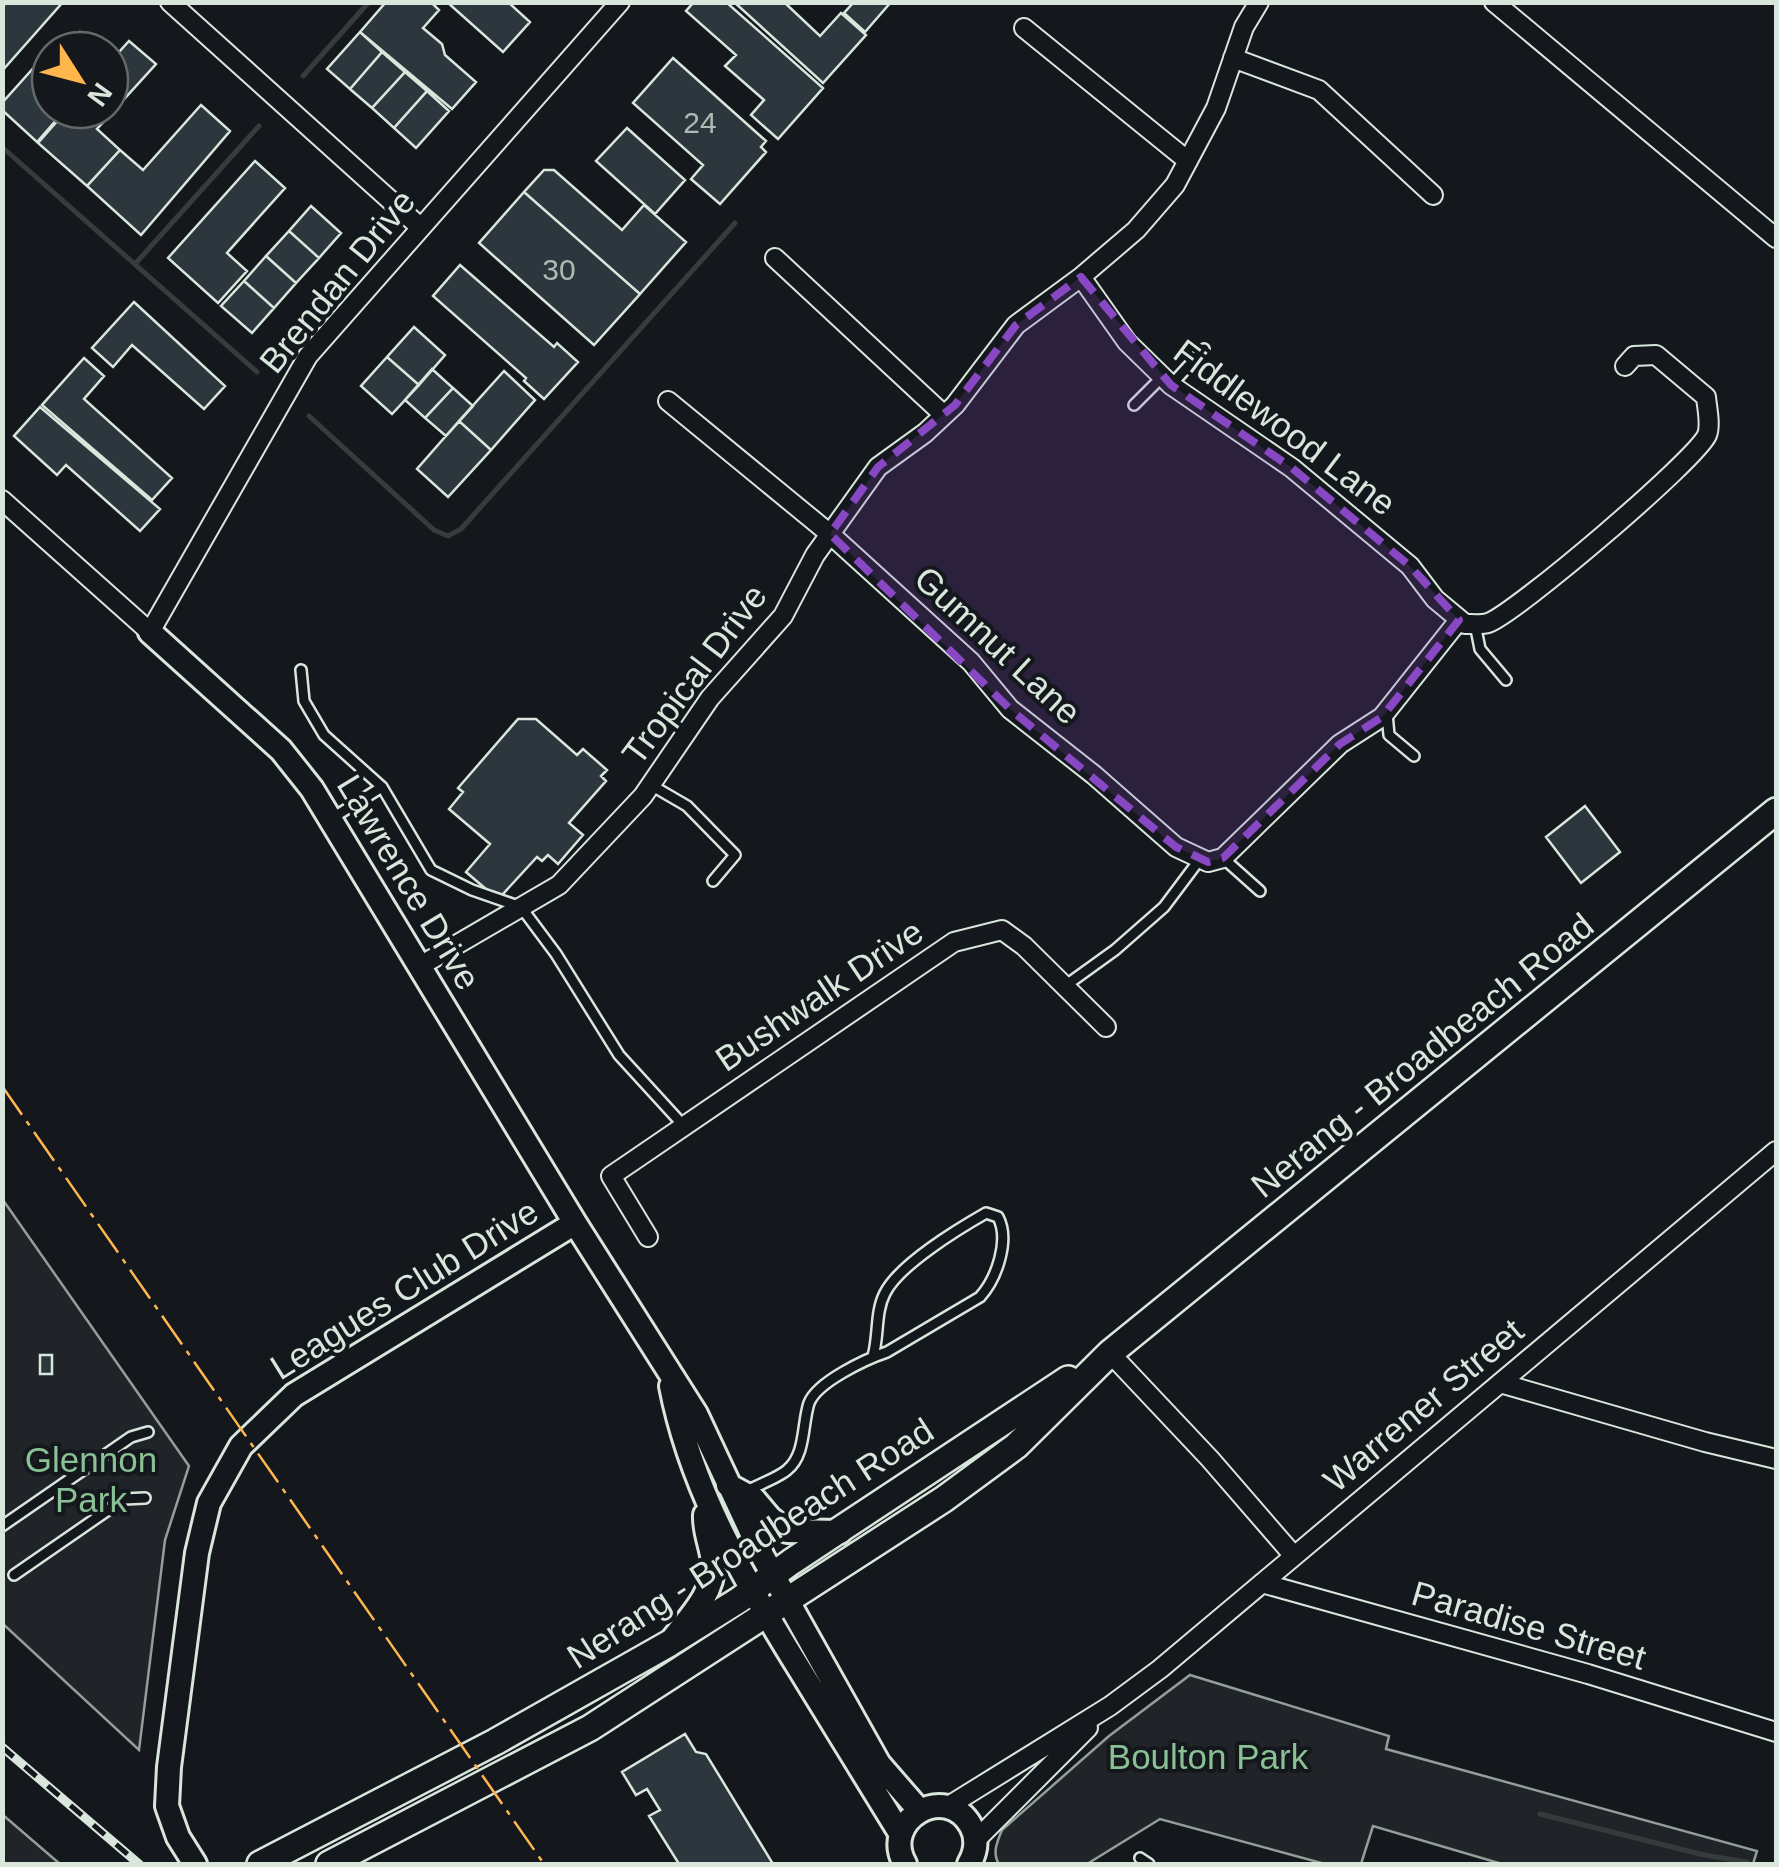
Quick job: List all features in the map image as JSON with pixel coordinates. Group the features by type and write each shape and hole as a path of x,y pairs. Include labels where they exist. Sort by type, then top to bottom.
{"main road":[{"name":"Nerang - Broadbeach Road","path":"329,1864 590,1728 944,1499 1016,1446 1110,1352 1776,811"},
{"name":"Nerang - Broadbeach Road","path":"260,1864 495,1742 670,1643 1110,1352"}],"street":[{"path":"170,2 420,227"},
{"name":"Brendan Drive","path":"150,632 268,422 327,332 620,2"},
{"name":"Tropical Drive","path":"420,966 558,884 651,785 710,698 783,616 815,555 878,467 944,415 1016,325 1136,230 1175,185 1188,161 1216,108 1244,27 1259,2"},
{"path":"1494,2 1776,238"},
{"path":"1024,28 1188,161"},
{"path":"1233,58 1319,90 1432,195"},
{"path":"775,258 944,415"},
{"name":"Fiddlewood Lane","path":"1081,277 1127,342 1166,381 1292,468 1410,566 1436,599 1467,622"},
{"path":"1201,858 1208,862 1224,858 1340,744 1386,711 1467,622 1490,622 1631,512 1693,456 1708,432 1706,396 1656,355 1634,356 1624,366"},
{"name":"Gumnut Lane","path":"668,401 830,534 971,662 1010,709 1120,796 1176,847 1201,858"},
{"name":"Lawrence Drive","path":"2,500 296,766 696,1414 774,1575 879,1764 919,1810"},
{"name":"Bushwalk Drive","path":"648,1237 611,1176 954,942 1002,930 1024,946 1106,1027"},
{"name":"Warrener Street","path":"948,1807 1110,1706 1776,1151"},
{"name":"Leagues Club Drive","path":"195,1864 178,1837 167,1806 169,1768 196,1553 209,1503 242,1446 294,1395 575,1223"},
{"path":"1110,1352 1294,1556"},
{"name":"Lawrence Drive","path":"669,1372 678,1418 706,1497 751,1592 897,1852"},
{"path":"1500,1382 1776,1459"},
{"path":"735,1490 754,1499 787,1530 840,1532"},
{"path":"670,1643 708,1592 714,1568 704,1526 706,1497"},
{"name":"Paradise Street","path":"1262,1583 1588,1674 1776,1732"},
{"name":"Warrener Street","path":"975,1855 1110,1706"},
{"path":"897,1852 906,1821 919,1810 932,1806 948,1807 968,1820 975,1855"}],"lane":[{"path":"1134,405 1204,349"},
{"path":"1467,622 1480,649 1506,680"},
{"path":"301,670 304,701 324,735 382,787 431,870 521,907 556,954 619,1054 683,1126"},
{"path":"1386,711 1390,735 1414,756"},
{"path":"651,785 688,806 734,855 713,881"},
{"path":"331,819 382,787"},
{"path":"1065,986 1115,950 1164,906 1201,858"},
{"path":"1224,858 1260,891"},
{"path":"735,1490 784,1473 797,1458 808,1405 820,1387 887,1352 987,1289 1004,1232 998,1217 986,1213 899,1274 884,1293 873,1356"},
{"path":"2,1526 131,1437 148,1432"},
{"path":"14,1575 124,1499 145,1498"}],"highlighted area":[{"path":"1081,277 1171,385 1292,468 1410,566 1459,620 1382,717 1340,744 1223,858 1208,862 1176,847 1010,709 830,534 878,467 955,405 1016,325"}],"green space":[{"name":"Glennon Park","path":"3,1200 189,1466 165,1540 139,1750 3,1624"},
{"name":"Boulton Park","path":"1190,1675 1389,1736 1386,1749 1757,1851 1753,1864 1502,1864 1373,1826 1361,1864 1325,1864 1160,1819 1087,1864 999,1864 996,1852 1002,1830 1109,1736"},
{"path":"3,1815 60,1864 3,1864"}],"building":[{"path":"7,2 63,2 38,30 30,30 30,39 2,71 2,7"},
{"path":"386,2 431,2 439,10 423,28 442,44 445,55 476,82 452,109 360,32"},
{"path":"447,2 508,2 530,22 503,52"},
{"path":"694,2 726,2 823,88 778,139 751,115 764,100 725,66 736,55 686,11"},
{"path":"734,2 784,2 820,36 841,13 866,35 823,83"},
{"path":"854,2 891,2 865,32 844,13"},
{"path":"360,32 382,52 350,89 327,69"},
{"path":"130,42 156,64 130,93"},
{"path":"382,52 405,72 372,108 350,89"},
{"path":"673,58 766,141 761,147 766,152 720,204 691,179 703,165 633,103"},
{"path":"30,72 30,130 48,130 37,142 2,110 2,103"},
{"path":"405,72 427,91 394,128 372,108"},
{"path":"427,91 449,111 416,148 394,128"},
{"path":"201,105 230,131 141,235 87,186 120,150 143,170"},
{"path":"627,128 685,180 655,214 596,161"},
{"path":"49,130 98,130 120,150 87,186 38,143"},
{"path":"255,161 285,188 227,253 247,271 218,303 168,258"},
{"path":"544,170 554,170 622,230 644,205 686,242 640,294 524,192"},
{"path":"524,192 640,294 594,345 479,243"},
{"path":"311,206 341,233 319,258 289,231"},
{"path":"289,231 319,258 296,283 266,256"},
{"path":"266,256 296,283 274,308 244,281"},
{"path":"460,265 554,347 557,343 578,362 544,399 524,381 526,378 433,296"},
{"path":"244,281 274,308 252,333 221,306"},
{"path":"134,302 225,386 204,409 132,345 113,367 92,348"},
{"path":"414,327 445,355 419,385 387,357"},
{"path":"387,357 419,385 392,414 361,386"},
{"path":"84,358 104,376 84,399 172,478 152,500 42,405"},
{"path":"432,369 453,388 425,418 405,400"},
{"path":"504,371 535,400 491,450 459,421"},
{"path":"453,388 473,406 446,436 425,418"},
{"path":"40,407 160,509 140,531 66,465 57,475 14,436"},
{"path":"459,421 491,450 448,497 417,469"},
{"path":"518,719 536,719 577,755 583,749 607,770 601,776 606,781 569,823 583,835 558,864 548,855 542,861 537,857 502,895 493,895 466,872 490,844 449,809 463,792 458,788"},
{"path":"1585,806 1620,852 1581,883 1546,837"},
{"path":"40,1355 52,1355 52,1374 40,1374"},
{"path":"685,1734 696,1752 706,1754 773,1864 679,1864 649,1816 660,1810 647,1789 636,1795 622,1772"}],"waterway":[{"path":"303,76 369,2"},
{"path":"135,264 259,126"},
{"path":"2,147 257,372"},
{"path":"309,416 434,530 448,536 461,529 735,223"},
{"path":"1540,1814 1747,1862"}],"railway":[{"path":"2,1747 139,1864"}],"power":[{"path":"2,1086 544,1864"}]}
